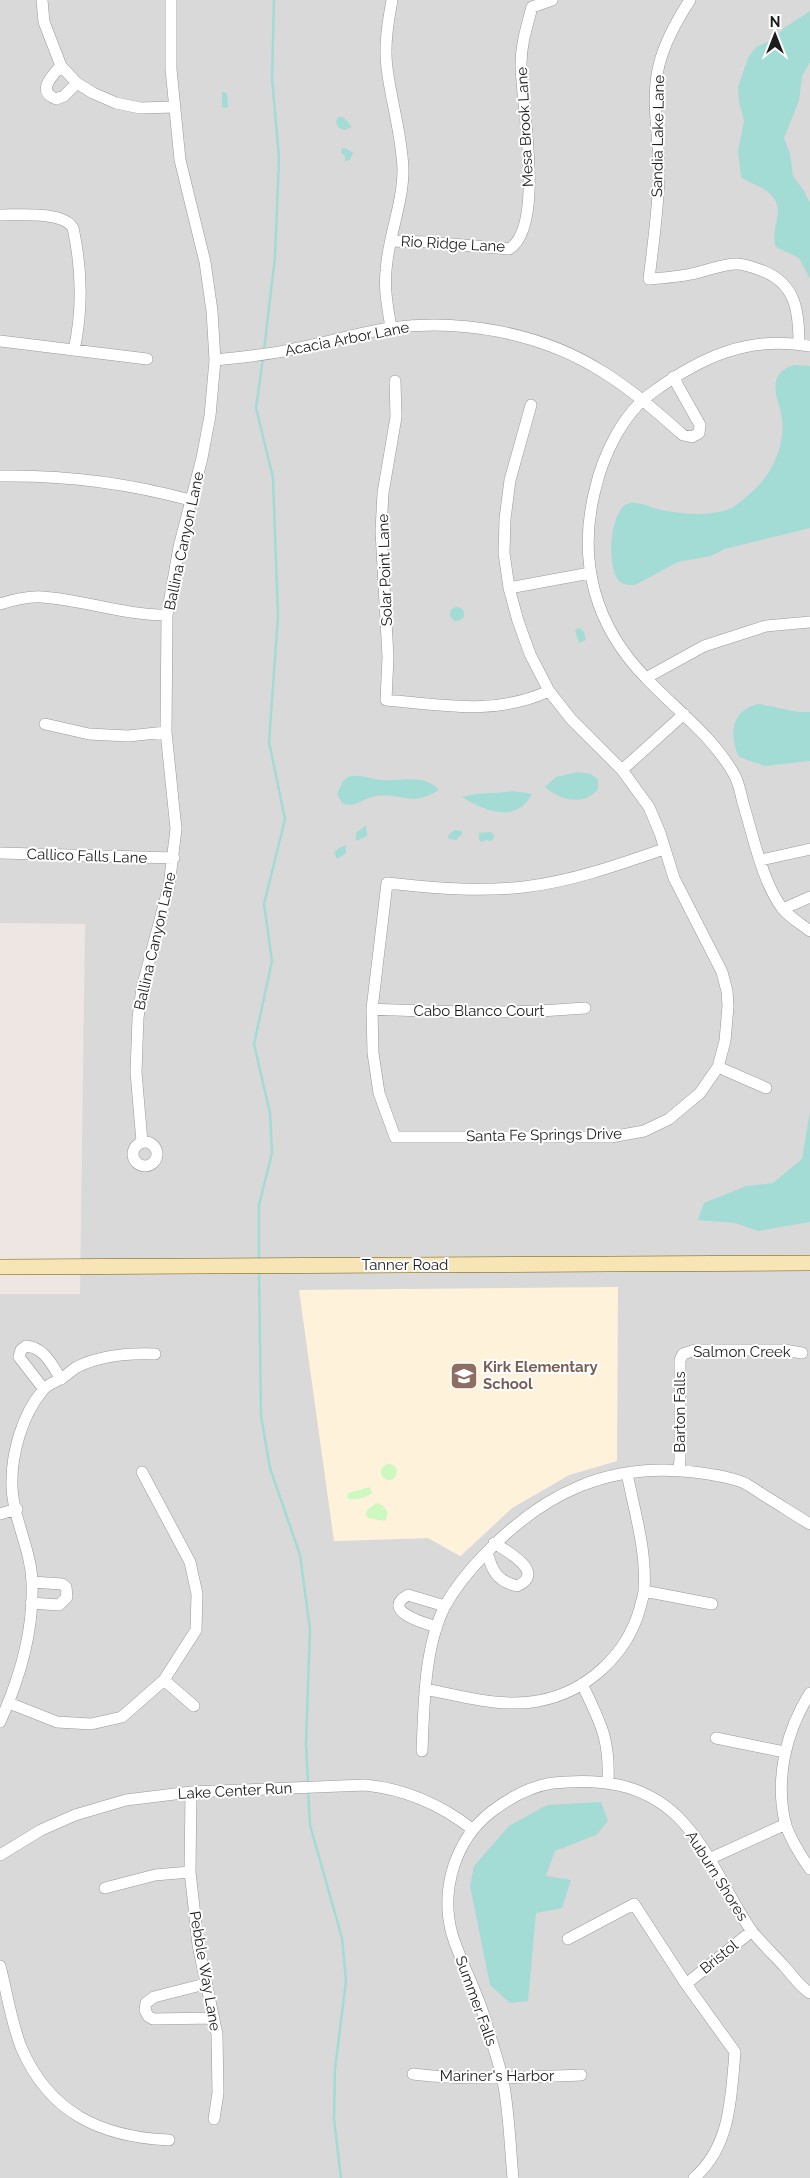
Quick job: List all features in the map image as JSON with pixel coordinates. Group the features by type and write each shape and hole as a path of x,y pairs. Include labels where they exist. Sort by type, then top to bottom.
{"main road":[{"name":"Tanner Road","path":"0,1267 810,1263"}],"street":[{"path":"42,0 44,22 60,66 77,83 93,93 116,103 140,108 174,107"},
{"name":"Ballina Canyon Lane","path":"142,1142 136,1072 138,1018 142,988 169,886 174,858 176,829 166,732 165,668 167,615 172,579 190,500 202,458 210,416 214,360 212,311 205,262 180,160 171,68 171,0"},
{"path":"391,328 386,294 386,270 403,172 402,148 387,67 386,46 392,0"},
{"name":"Mesa Brook Lane","path":"514,246 522,233 530,170 521,63 522,42 532,4 552,0"},
{"name":"Sandia Lake Lane","path":"690,0 671,33 659,66 656,90 659,176 649,280 693,274 719,266 738,264 771,274 782,282 791,294 804,345"},
{"path":"60,66 47,82 46,90 50,97 56,99 64,96 77,83"},
{"path":"0,215 33,215 62,219 70,222 74,228 81,282 80,315 74,350"},
{"name":"Rio Ridge Lane","path":"392,241 509,249 514,246"},
{"name":"Acacia Arbor Lane","path":"214,360 292,350 391,328 428,325 488,329 548,345 580,359 602,371 643,399 683,435 692,437 699,433 700,425 674,377"},
{"path":"0,341 147,359"},
{"path":"804,345 751,345 732,350 696,363 643,399 622,426 607,455 598,479 590,510 587,541 590,573 597,599 608,626 621,649 646,678 716,747 736,777 770,887 783,909 810,931"},
{"name":"Solar Point Lane","path":"395,381 396,417 384,493 381,531 388,657 386,700 474,708 514,704 549,691"},
{"name":"Santa Fe Springs Drive","path":"372,1009 373,1053 379,1093 395,1137 611,1137 644,1131 669,1118 700,1093 718,1067 725,1041 728,1006 727,991 722,972 674,878 660,833 649,807 622,770 571,719 549,691 530,654 509,588 504,553 505,519 510,480 531,405"},
{"path":"0,476 33,475 117,484 190,500"},
{"path":"509,588 590,573"},
{"path":"0,604 40,597 145,615 167,615"},
{"path":"646,678 704,646 766,626 810,622"},
{"path":"622,770 684,714"},
{"path":"45,724 89,734 128,736 166,732"},
{"path":"372,1009 387,883 480,890 525,887 606,870 664,849"},
{"path":"761,860 810,849"},
{"name":"Callico Falls Lane","path":"0,853 174,858"},
{"path":"783,909 810,897"},
{"name":"Cabo Blanco Court","path":"372,1009 466,1013 585,1008"},
{"path":"718,1067 766,1088"},
{"path":"43,1388 19,1357 21,1350 26,1346 33,1346 44,1353 61,1379"},
{"name":"Salmon Creek","path":"683,1354 695,1350 784,1350 802,1353"},
{"path":"0,1722 9,1703 28,1641 31,1603 32,1582 29,1558 12,1486 18,1436 43,1388 61,1379 78,1367 104,1358 130,1353 155,1354"},
{"name":"Barton Falls","path":"679,1470 680,1360 683,1354"},
{"path":"422,1751 425,1689 438,1627 445,1606 464,1577 490,1548 517,1523 550,1500 584,1485 627,1472 679,1470 715,1475 743,1482 810,1524"},
{"path":"9,1703 57,1722 90,1724 122,1717 164,1680 196,1630 197,1594 190,1562 142,1472"},
{"path":"425,1689 482,1700 538,1702 565,1693 582,1684 604,1667 618,1652 636,1620 644,1591 640,1546 627,1472"},
{"path":"0,1514 16,1509"},
{"path":"31,1603 59,1605 66,1597 66,1587 62,1584 32,1582"},
{"path":"644,1591 712,1604"},
{"path":"438,1627 405,1615 400,1610 402,1598 408,1595 445,1606"},
{"path":"164,1680 194,1706"},
{"path":"582,1684 606,1739 609,1759 608,1782"},
{"path":"810,1693 792,1727 784,1752 782,1790 786,1824 810,1869"},
{"path":"716,1738 784,1752"},
{"name":"Auburn Shores","path":"472,1829 504,1802 521,1793 549,1784 575,1781 608,1782 639,1792 658,1801 678,1817 696,1837 752,1931 810,1993"},
{"name":"Lake Center Run","path":"0,1855 41,1830 75,1815 126,1800 191,1792 365,1785 388,1787 411,1794 453,1816 472,1829"},
{"name":"Pebble Way Lane","path":"191,1792 190,1872 198,1944 205,1984 214,2018 219,2064 218,2093 214,2119"},
{"path":"709,1859 786,1824"},
{"name":"Summer Falls","path":"472,1829 462,1843 455,1863 448,1898 449,1915 457,1948 482,2010 502,2078 513,2178"},
{"path":"105,1888 156,1875 190,1872"},
{"path":"568,1939 634,1904 686,1984 735,2052 730,2112 726,2127 712,2158 694,2178"},
{"name":"Bristol","path":"686,1984 752,1931"},
{"path":"0,1969 3,1998 30,2066 41,2082 59,2101 79,2118 116,2134 140,2139 169,2140"},
{"path":"205,1984 154,1997 146,2004 145,2010 148,2016 153,2019 214,2018"},
{"name":"Mariner's Harbor","path":"412,2074 441,2077 502,2078 581,2075"}],"shaded area":[{"path":"0,0 810,0 810,2178 0,2178 0,1294 80,1294 85,924 0,923","holes":["617,1461 569,1475 512,1508 461,1556 428,1538 334,1541"]},
{"name":"Kirk Elementary School","path":"618,1287 617,1461 569,1475 512,1508 460,1556 428,1538 334,1541 299,1290"}],"green space":[{"path":"389,1464 395,1466 397,1472 395,1478 389,1480 383,1478 381,1472 383,1466"},
{"path":"370,1487 372,1493 367,1496 355,1499 347,1497 348,1493"},
{"path":"376,1503 386,1509 387,1518 385,1521 368,1518 366,1515 367,1510"}],"water":[{"path":"810,11 810,62 802,76 799,101 784,138 790,154 793,176 810,203 810,279 799,258 776,247 774,240 778,207 776,201 764,189 741,177 738,151 744,121 739,102 738,87 748,58 756,47 774,39 784,28"},
{"path":"222,92 227,93 228,108 222,107"},
{"path":"338,117 343,117 352,127 345,130 339,128 336,122"},
{"path":"342,148 353,153 350,160 345,161 345,156 341,153"},
{"path":"795,365 810,366 810,528 725,549 711,556 678,562 635,585 620,582 613,566 611,554 613,529 621,509 627,504 638,503 657,509 684,513 703,514 721,512 737,505 762,481 773,465 782,438 782,419 775,385 776,381 783,370"},
{"path":"454,607 460,607 464,614 460,621 454,621 450,617 450,611"},
{"path":"580,628 584,632 586,640 579,643 575,630"},
{"path":"760,704 798,712 810,712 810,761 765,766 739,757 734,740 733,731 735,723 743,711 751,706"},
{"path":"578,772 591,774 598,780 598,789 586,798 572,800 551,792 545,787 556,777"},
{"path":"350,776 382,780 419,780 433,785 439,790 421,798 413,799 384,795 370,797 354,804 346,805 342,803 337,794 343,781"},
{"path":"513,791 532,794 518,809 509,812 500,812 480,807 462,797 475,794"},
{"path":"366,825 367,836 356,841 356,833"},
{"path":"454,830 462,831 462,834 456,840 449,839 448,836"},
{"path":"491,832 495,836 491,841 481,842 479,833"},
{"path":"346,845 346,853 337,859 334,852"},
{"path":"810,1111 810,1222 758,1231 735,1223 698,1220 704,1203 746,1186 773,1183 802,1159"},
{"path":"601,1802 608,1821 596,1835 555,1851 546,1876 571,1880 562,1908 536,1913 528,2001 510,2003 490,1985 470,1886 474,1866 509,1826 547,1805"}],"waterway":[{"path":"264,350 275,257 279,158 272,78 274,0"},
{"path":"259,1259 259,1205 272,1153 270,1113 254,1044 272,961 264,904 285,819 269,742 278,616 273,478 256,408 263,358"},
{"path":"259,1270 261,1416 270,1468 300,1555 310,1629 306,1743 308,1783"},
{"path":"308,1791 310,1825 342,1938 346,1981 335,2069 334,2119 341,2178"}],"place":[{"name":"Kirk Elementary School","path":"464,1376"}]}
